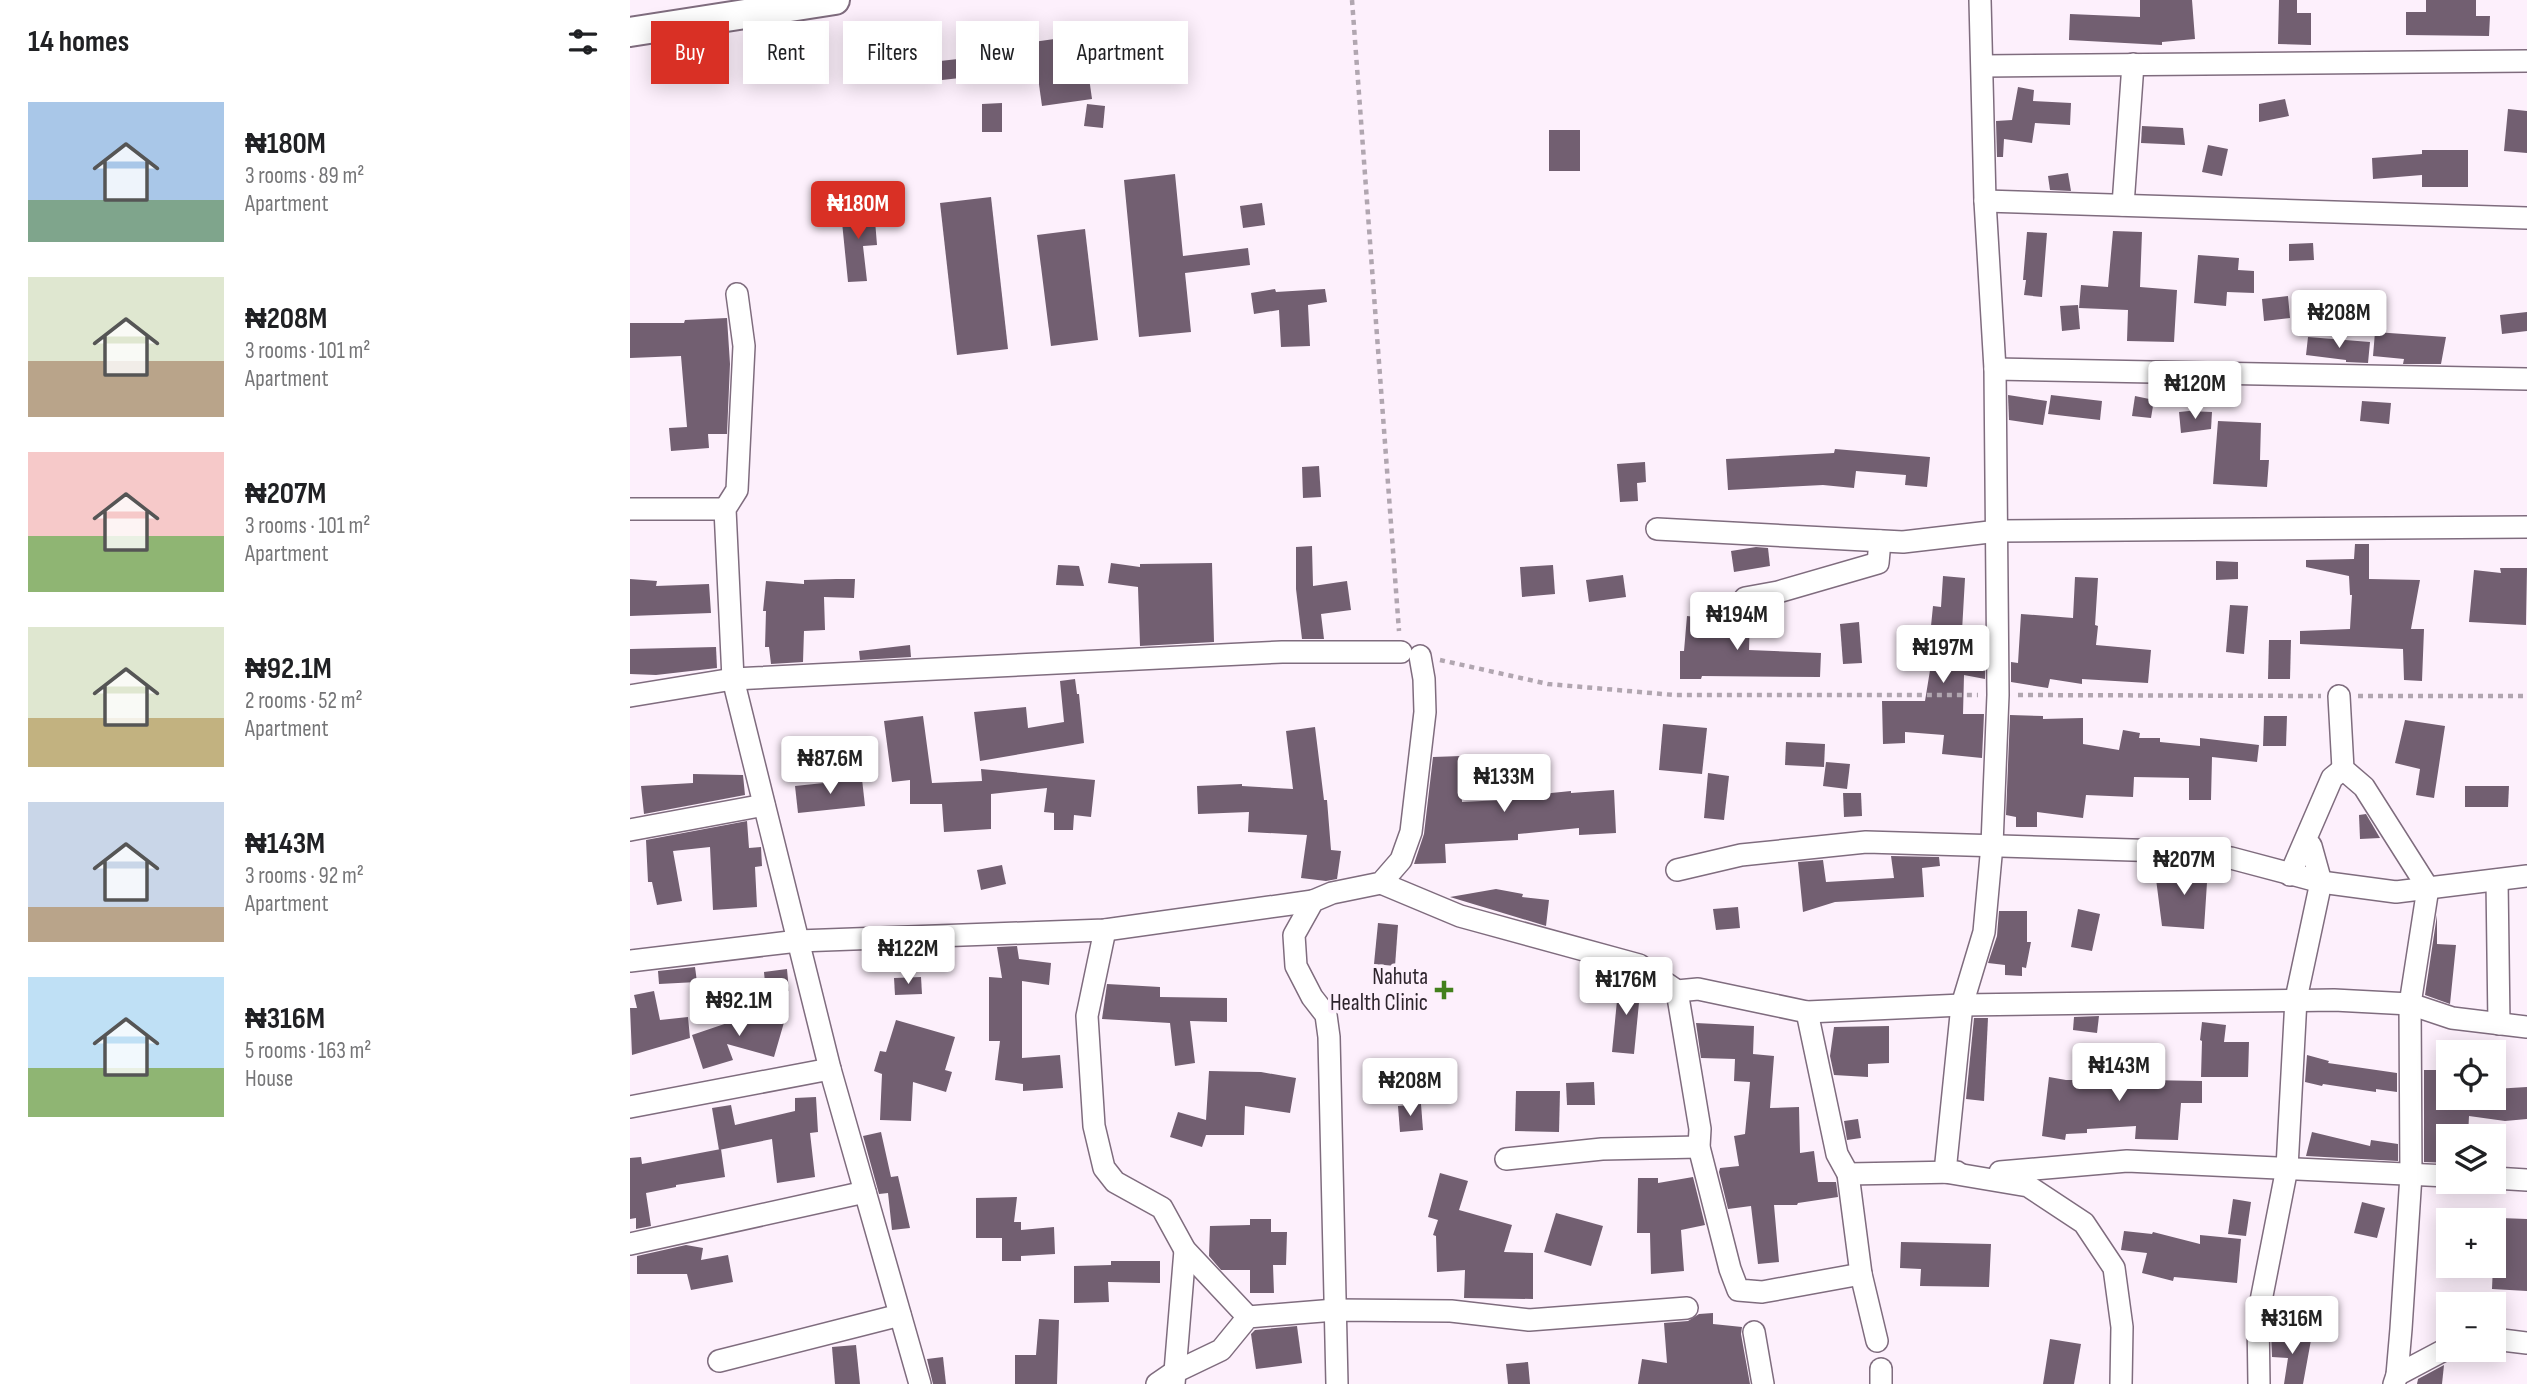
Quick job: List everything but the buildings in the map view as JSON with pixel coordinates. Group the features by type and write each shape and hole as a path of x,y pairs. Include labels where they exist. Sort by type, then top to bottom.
{"main road":[{"path":"630,32 835,0"}],"street":[{"path":"1945,1172 1962,1005 1984,932 1992,845 1998,695 1995,369 1985,201 1980,0"},
{"path":"1983,65 2527,61"},
{"path":"2123,205 2133,64"},
{"path":"1985,201 2527,218"},
{"path":"737,294 744,346 737,489 725,509 733,679 830,1069 920,1384"},
{"path":"1995,369 2527,379"},
{"path":"630,509 725,509"},
{"path":"1657,529 1903,542 1998,531 2527,527"},
{"path":"1745,598 1778,592 1878,564 1880,541"},
{"path":"630,696 733,679 1282,652 1410,654 1424,679 1425,712 1411,832 1401,860 1381,883"},
{"path":"2339,696 2343,769 2364,787 2428,888 2410,1004 2412,1175 2396,1380"},
{"path":"2290,875 2332,778 2343,769"},
{"path":"630,830 764,805"},
{"path":"1676,870 1741,855 1866,842 2199,852 2321,882 2396,892 2527,876"},
{"path":"2259,1384 2259,1316 2287,1168 2296,999 2321,882 2311,846"},
{"path":"2497,880 2499,1024"},
{"path":"630,961 798,940 1105,930 1313,901 1332,893 1381,883 1460,916 1639,965 1677,991 1698,989 1807,1012 1962,1005 2296,999 2410,1004 2452,1018 2527,1027"},
{"path":"1313,901 1294,935 1296,966 1326,1016 1329,1037 1337,1384"},
{"path":"1105,930 1087,1016 1094,1126 1104,1168 1115,1182 1162,1208 1185,1250 1248,1317"},
{"path":"1677,991 1700,1129 1699,1147 1738,1290 1762,1292 1861,1273"},
{"path":"1807,1012 1837,1154 1847,1174 1861,1273 1877,1341"},
{"path":"630,1107 830,1069"},
{"path":"1506,1159 1602,1149 1699,1147"},
{"path":"1847,1174 2014,1172 2127,1161 2436,1176"},
{"path":"1945,1172 2028,1186 2084,1223 2114,1268 2122,1327 2121,1384"},
{"path":"2506,1179 2527,1180"},
{"path":"630,1244 865,1192"},
{"path":"1168,1380 1185,1250"},
{"path":"1168,1380 1222,1350 1248,1317 1335,1310 1451,1311 1529,1320 1687,1308"},
{"path":"719,1361 900,1315"},
{"path":"1754,1332 1763,1384"},
{"path":"2506,1340 2527,1343"},
{"path":"2396,1380 2436,1355"}],"place":[{"name":"Nahuta Health Clinic","path":"1444,990"}]}
